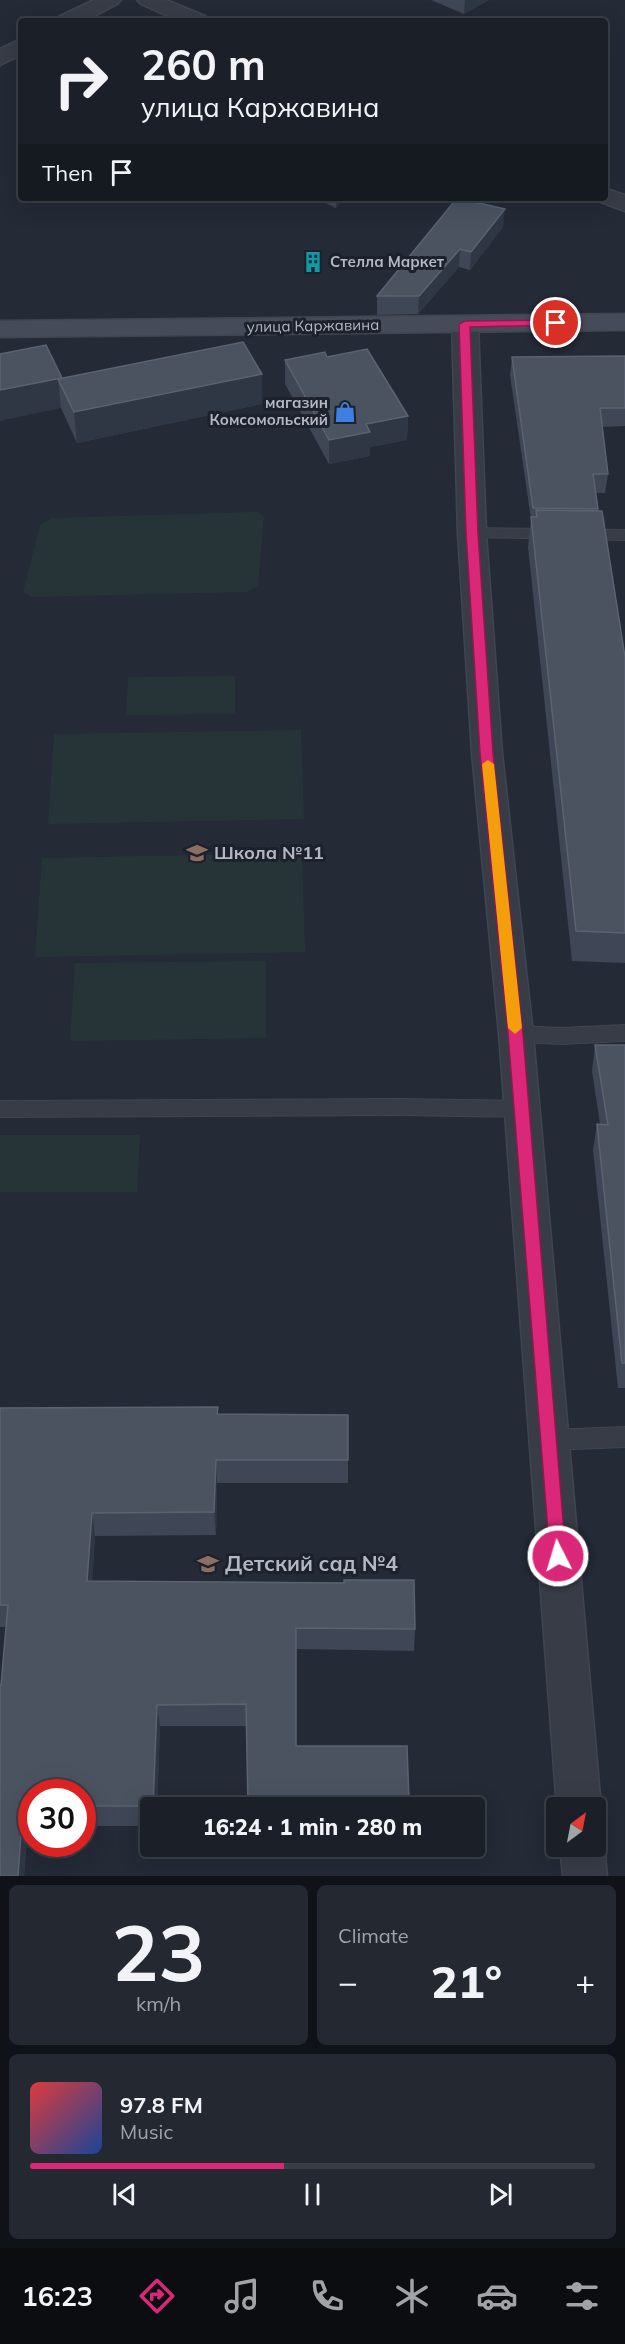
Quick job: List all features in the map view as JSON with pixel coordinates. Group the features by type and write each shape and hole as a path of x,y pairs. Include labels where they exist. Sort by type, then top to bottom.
{"street":[{"path":"74,18 110,0"},
{"path":"148,0 190,18"},
{"path":"0,58 18,48"},
{"path":"608,197 625,204"},
{"name":"улица Каржавина","path":"0,329 625,322"},
{"path":"465,324 472,533 487,753 516,1034 578,1797"},
{"path":"583,1857 585,1876"}],"lane":[{"path":"472,533 625,535"},
{"path":"516,1034 561,1036 625,1033"},
{"path":"0,1109 421,1107 521,1109"},
{"path":"548,1440 625,1437"}],"shaded area":[{"path":"258,512 264,517 258,586 246,592 31,597 23,592 40,525 52,518"},
{"path":"235,676 235,714 126,715 128,677"},
{"path":"301,730 304,819 48,824 54,734"},
{"path":"302,853 305,952 35,957 42,858"},
{"path":"266,961 266,1038 70,1041 75,963"},
{"path":"0,1135 140,1135 137,1192 0,1192"}],"building":[{"path":"455,201 470,201 505,209 471,252 460,249 419,296 377,296"},
{"path":"243,342 262,374 74,412 58,379"},
{"path":"46,345 62,378 0,390 0,354"},
{"name":"магазин Комсомольский","path":"367,349 408,416 366,424 370,432 329,440 285,360 325,352 327,357"},
{"path":"625,356 625,408 600,408 608,474 593,474 598,509 533,508 512,357"},
{"path":"536,510 602,511 625,657 625,933 576,931 531,517 537,517"},
{"path":"595,1045 625,1045 625,1363 622,1363 597,1124 608,1125"},
{"path":"218,1407 217,1414 348,1415 348,1460 216,1460 214,1512 92,1513 87,1581 344,1583 344,1580 414,1580 415,1629 296,1628 296,1746 407,1746 409,1797 248,1797 246,1704 157,1705 153,1797 140,1797 140,1806 96,1806 96,1779 18,1779 18,1876 0,1876 0,1685 8,1605 0,1605 0,1408"}],"slow traffic":[{"path":"488,764 515,1028"}],"place":[{"name":"Стелла Маркет","path":"313,262"},
{"name":"магазин Комсомольский","path":"345,412"},
{"name":"Школа №11","path":"197,853"},
{"name":"Детский сад №4","path":"208,1564"}],"route":[{"path":"556,323 465,324 472,533 487,753 516,1034 529,1221 558,1556"}]}
